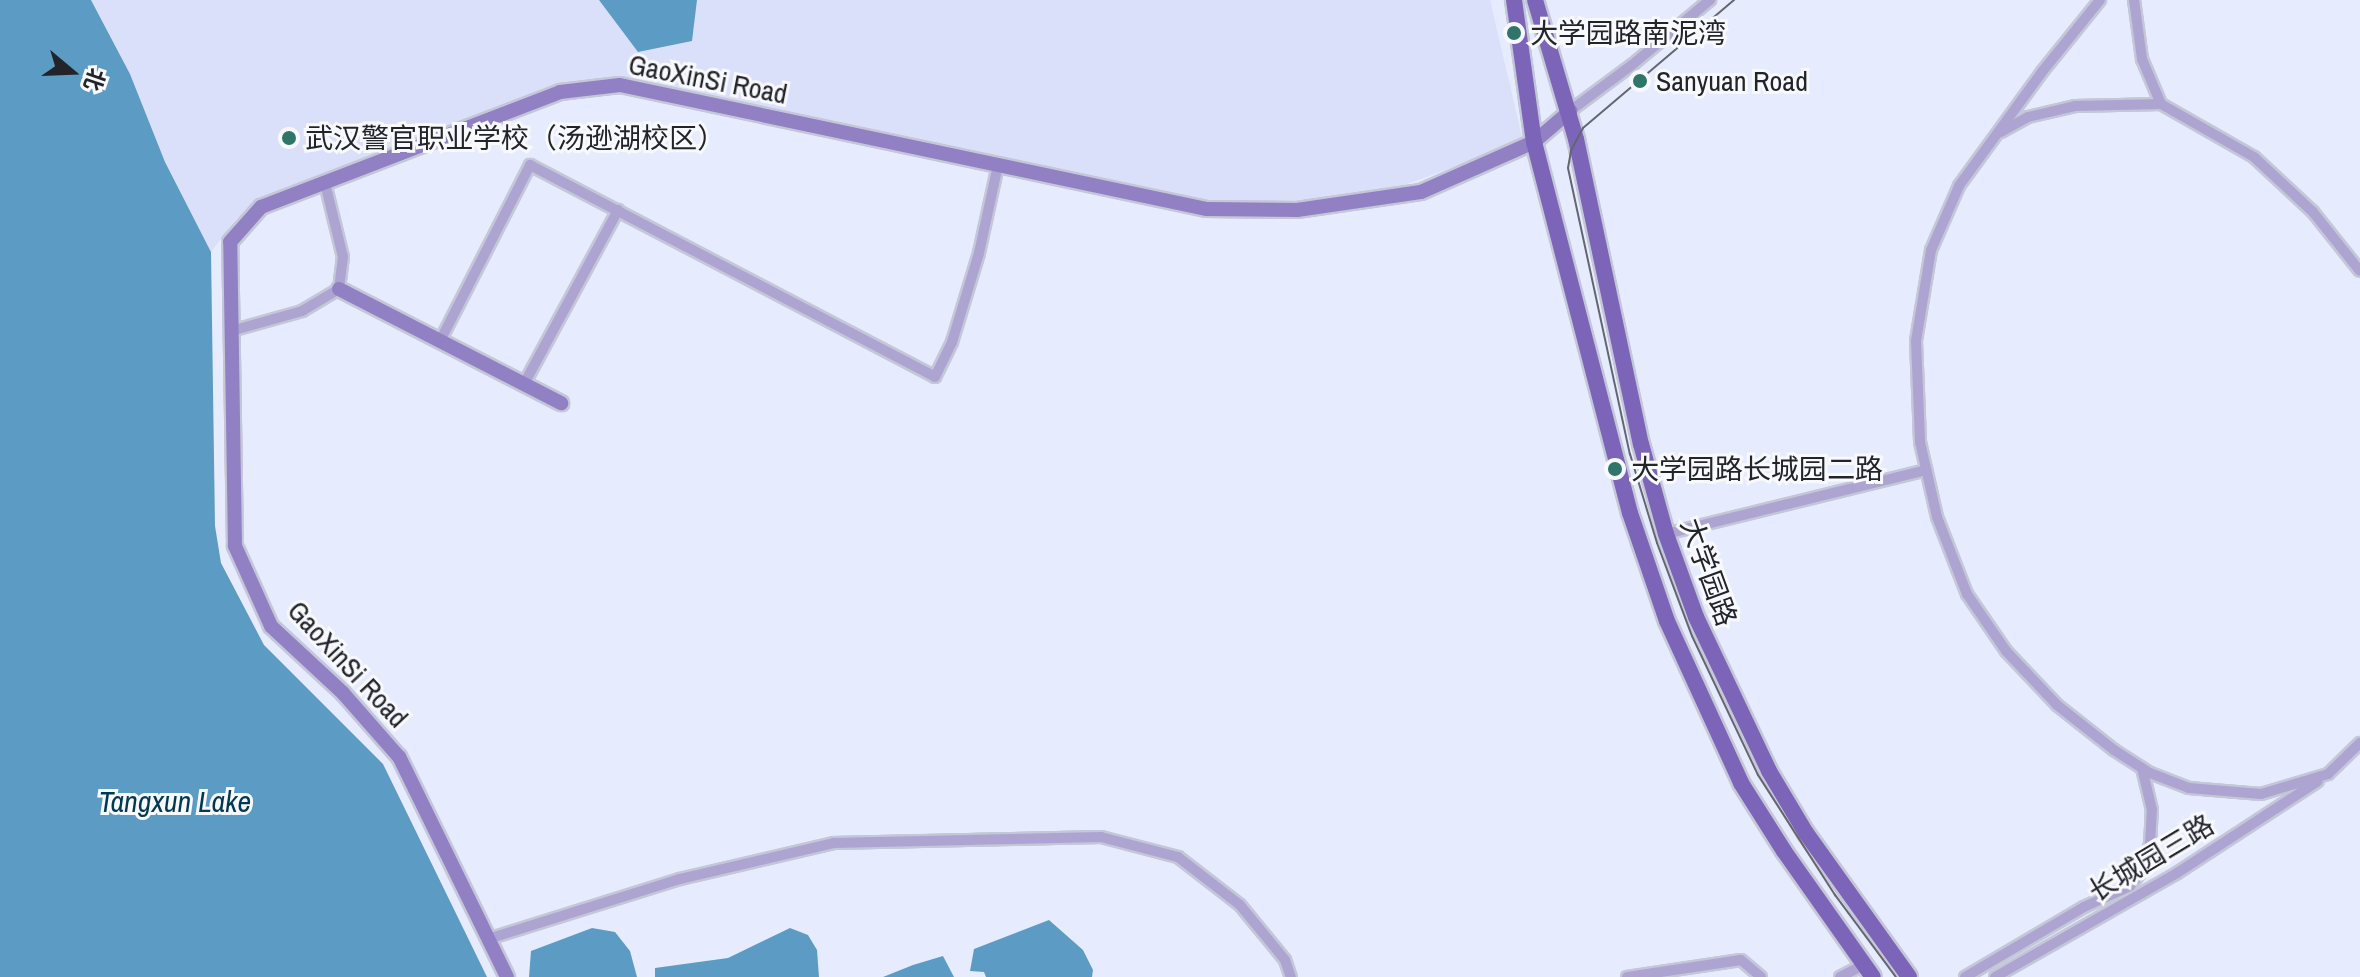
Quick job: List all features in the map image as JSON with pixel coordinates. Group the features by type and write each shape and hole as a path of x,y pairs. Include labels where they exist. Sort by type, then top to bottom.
{"main road":[{"name":"大学园路","path":"1514,0 1534,142 1630,513 1667,621 1741,783 1791,862 1868,971"},
{"name":"大学园路","path":"1535,0 1570,111 1622,368 1666,534 1722,677 1769,771 1806,833 1909,977"}],"street":[{"path":"1570,111 1632,65 1710,0"},
{"path":"2100,0 1959,186 1931,250 1916,341 1920,442 1937,517 1967,594 2006,651 2057,705 2142,768 2189,788 2261,794 2328,774"},
{"path":"2134,0 2142,59 2161,104"},
{"name":"GaoXinSi Road","path":"507,977 399,757 343,693 271,626 235,546 230,242 261,207 560,92 620,85 1207,209 1297,210 1421,192 1534,142 1570,111"},
{"path":"1996,135 2028,117 2075,106 2161,104 2254,157 2313,212 2360,271"},
{"path":"440,341 530,165 935,377 952,342 979,253 998,165"},
{"path":"325,183 343,257 339,289"},
{"path":"524,384 618,210"},
{"path":"231,331 302,311 339,289"},
{"path":"339,289 561,403"},
{"path":"1666,534 1926,470"},
{"name":"长城园三路","path":"1995,977 2177,873 2328,774 2360,743"},
{"name":"长城园三路","path":"1965,977 2084,907 2130,886 2141,872 2150,845 2152,810 2142,768"},
{"path":"488,939 680,879 833,843 1101,837 1178,857 1240,905 1285,960 1291,977"},
{"path":"1627,977 1741,960 1761,977"},
{"path":"1840,977 1868,971"}],"shaded area":[{"path":"91,0 1490,0 1523,141 1402,186 1308,202 1192,201 597,79 543,88 487,114 263,198 236,219 211,252 165,162 130,74"}],"water":[{"name":"Tangxun Lake","path":"0,0 91,0 130,74 165,162 211,252 215,526 221,563 264,645 383,764 487,977 0,977"},
{"path":"599,0 697,0 692,41 638,52"},
{"path":"1049,920 1083,950 1093,970 1092,977 986,977 984,972 970,971 974,949"},
{"path":"592,928 615,932 630,951 637,977 529,977 531,951"},
{"path":"790,928 808,935 817,950 819,977 655,977 655,968 728,958"},
{"path":"943,956 954,977 883,977 913,965"}],"tram line":[{"path":"1734,0 1583,128 1571,151 1568,168 1630,454 1657,543 1692,636 1758,775 1835,895 1896,977"}],"place":[{"name":"大学园路南泥湾","path":"1514,33"},
{"name":"Sanyuan Road","path":"1640,81"},
{"name":"武汉警官职业学校（汤逊湖校区）","path":"289,138"},
{"name":"大学园路长城园二路","path":"1615,469"}]}
